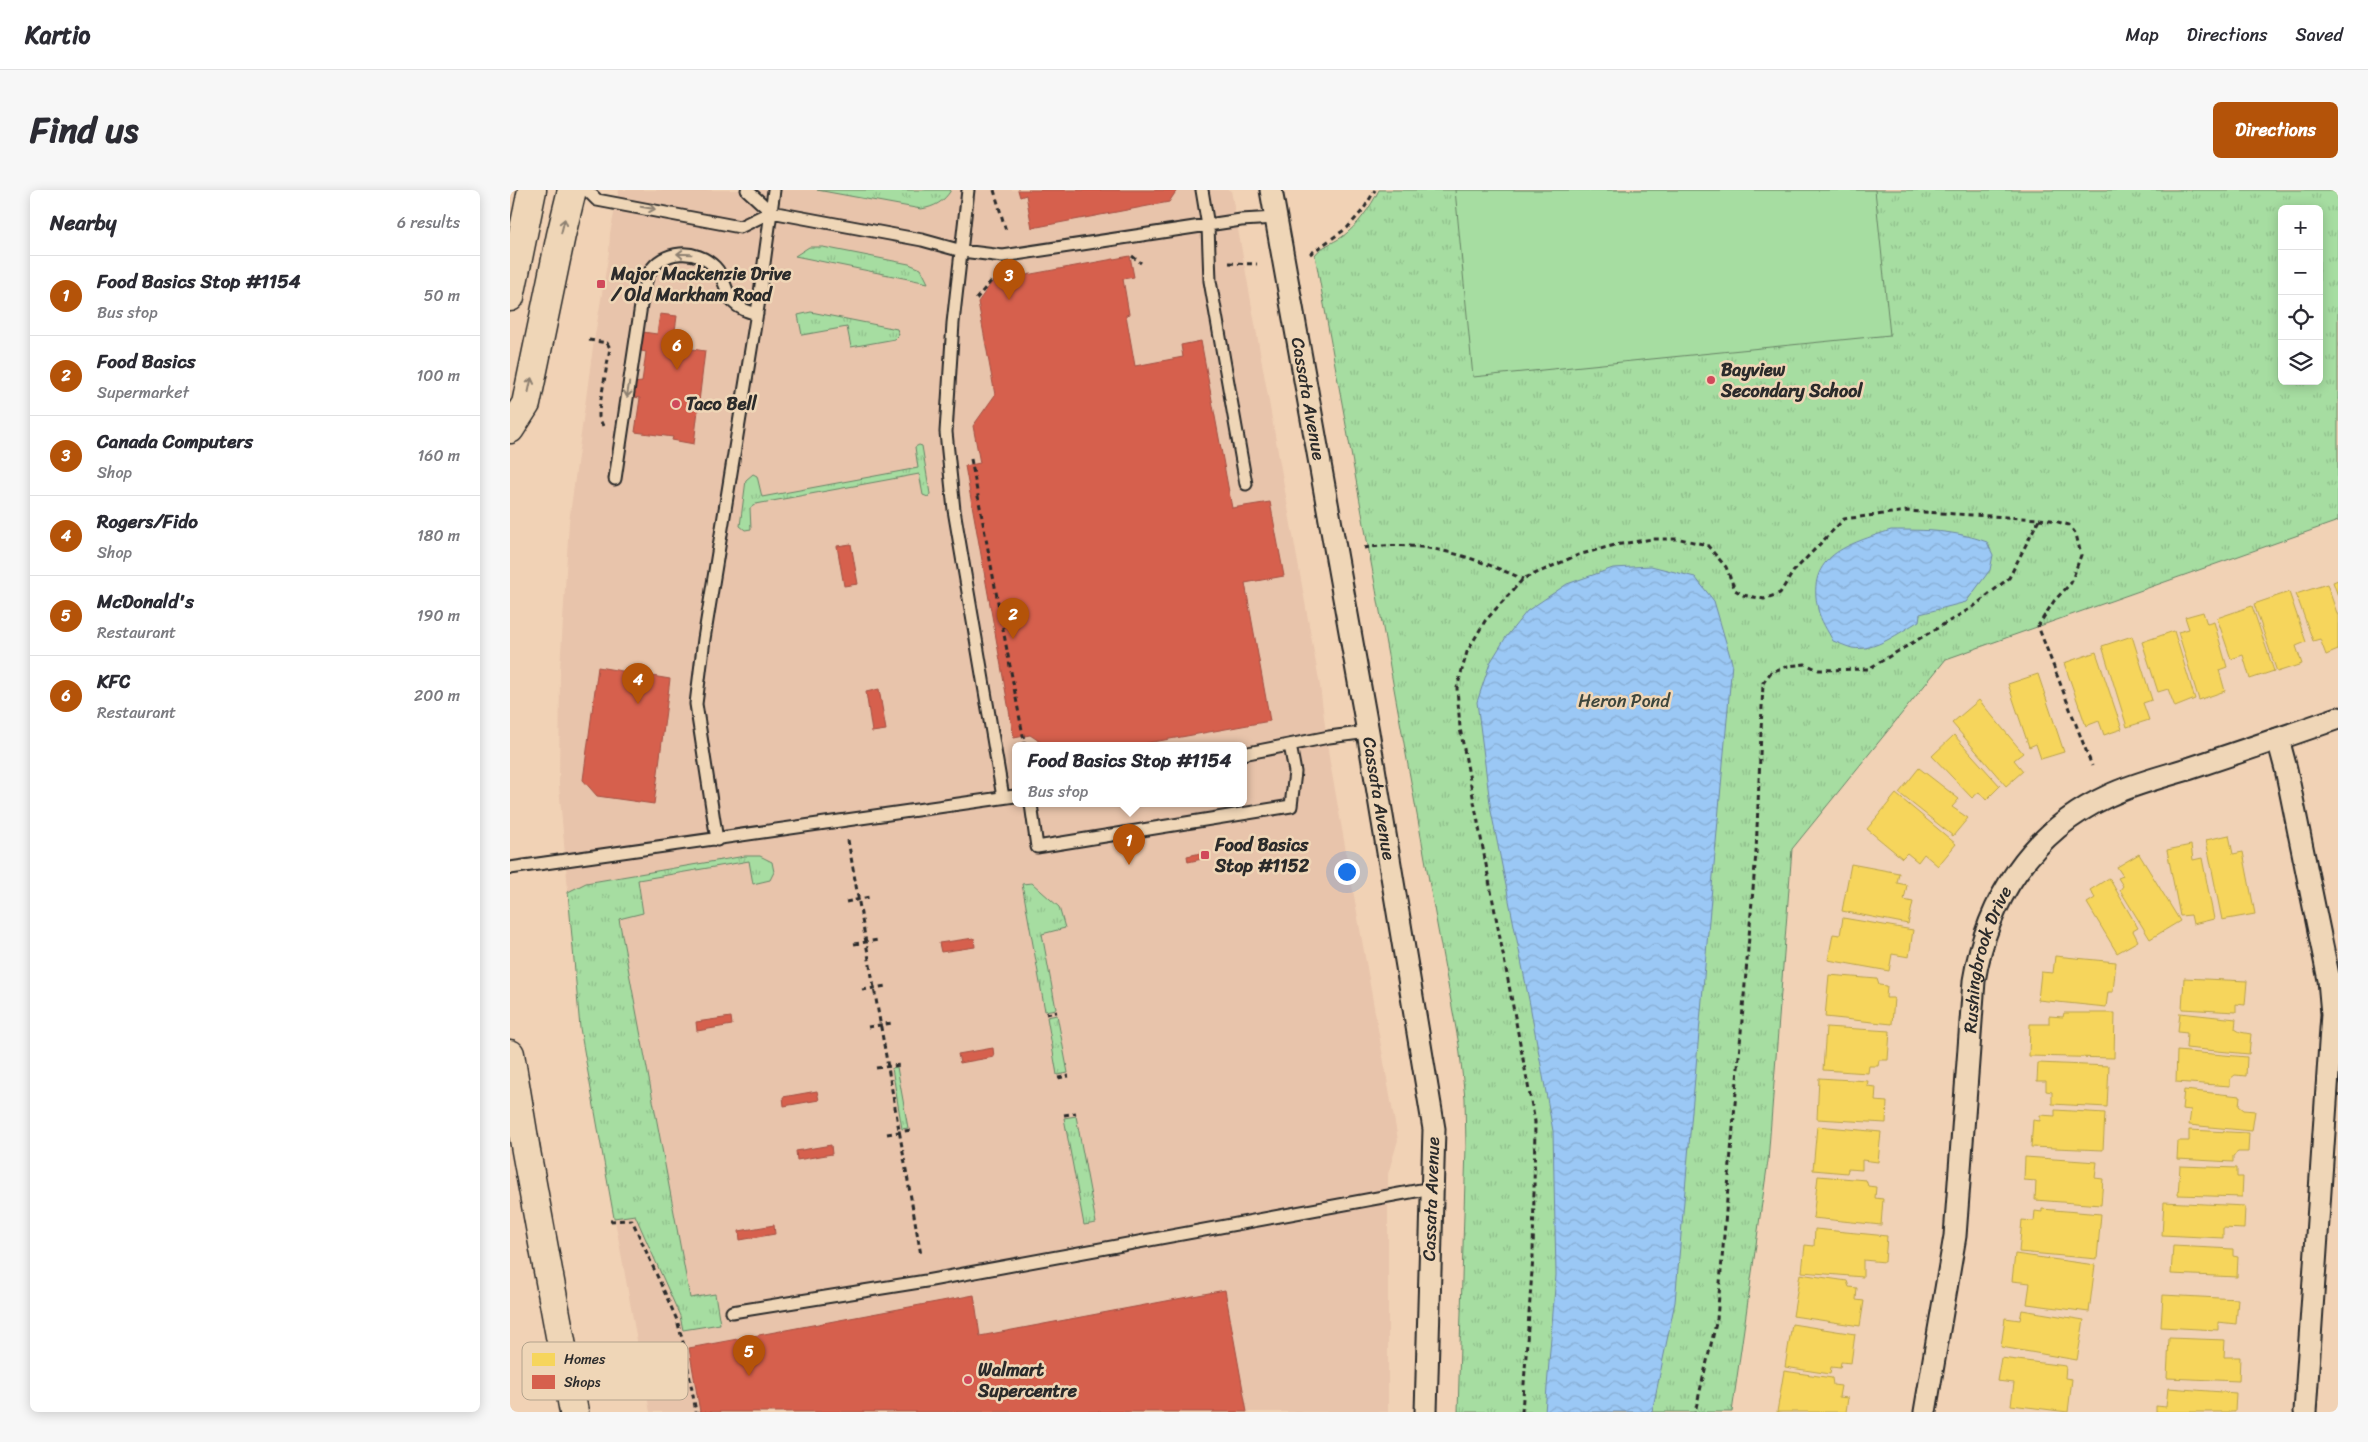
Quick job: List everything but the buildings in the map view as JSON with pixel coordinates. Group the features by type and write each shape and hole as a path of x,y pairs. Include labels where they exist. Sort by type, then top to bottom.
{"main road":[{"path":"510,297 532,190"},
{"path":"510,429 526,404 561,234 572,190"},
{"path":"510,1054 561,1342"}],"street":[{"name":"Cassata Avenue","path":"1271,190 1368,732 1434,1130 1426,1412"},
{"name":"Rushingbrook Drive","path":"1925,1412 1956,1236 1974,981 1979,953 1997,904 2009,883 2034,850 2056,827 2082,810 2109,796 2338,718"},
{"path":"2278,739 2286,769 2329,980 2332,1014 2305,1412"}],"lane":[{"path":"587,190 597,200 740,227 772,212"},
{"path":"747,190 772,212 922,240 962,251 1009,256 1208,226 1276,218"},
{"path":"717,840 696,704 704,639 757,314 774,190"},
{"path":"968,190 954,323 946,432 954,510 1003,797"},
{"path":"1202,190 1208,226 1210,281 1246,484"},
{"path":"615,479 643,292 648,275 655,265 672,254 696,255 714,266 722,275 731,300 741,309 757,314"},
{"path":"1247,753 1329,736 1368,732"},
{"path":"1031,807 1037,847 1291,806 1295,772 1290,745"},
{"path":"510,868 717,840 1012,796"},
{"path":"732,1312 926,1281 1432,1188"}],"path":[{"path":"994,190 1006,231"},
{"path":"1310,254 1347,228 1363,210 1375,190"},
{"path":"1230,263 1257,264"},
{"path":"976,300 992,280 1013,276"},
{"path":"589,340 607,343 610,348 599,417 601,424 609,431"},
{"path":"970,457 1024,742"},
{"path":"1522,1412 1533,1257 1535,1122 1460,728 1457,688 1467,652 1485,621 1523,580 1578,555 1615,545 1652,539 1680,539 1707,545 1726,567 1735,590 1743,595 1764,599 1780,593 1793,572 1844,519 1907,511 2051,520 2069,526 2076,534 2080,555 2071,583 2054,601 2038,626 2092,766"},
{"path":"1695,1412 1717,1319 1756,853 1763,683 1771,672 1788,666 1805,664 1820,670 1868,669 1973,607 2009,578 2039,519"},
{"path":"1364,548 1387,545 1426,546 1467,556 1523,580"},
{"path":"848,839 921,1255"},
{"path":"846,902 870,897"},
{"path":"854,944 878,940"},
{"path":"862,990 886,986"},
{"path":"1046,1014 1057,1012"},
{"path":"868,1027 892,1023"},
{"path":"876,1068 900,1065"},
{"path":"1058,1078 1069,1076"},
{"path":"1064,1115 1076,1112"},
{"path":"887,1134 912,1130"},
{"path":"610,1221 632,1220 677,1320 683,1342"},
{"path":"688,1368 696,1412"}],"shaded area":[{"path":"619,190 1231,190 1320,686 1329,757 1398,1140 1388,1174 1388,1412 650,1412 648,1400 688,1400 688,1342 637,1342 580,1028 559,786 560,669 569,522 593,347 609,252 610,233"}],"green space":[{"path":"817,190 951,190 938,203 921,209"},
{"name":"Heron Pond","path":"1379,190 2338,190 2338,521 1946,659 1792,849 1768,1161 1732,1412 1458,1412 1466,1147 1465,1098 1459,1045 1315,255 1323,247 1342,237 1368,210"},
{"path":"1455,190 1875,190 1890,335 1473,377"},
{"path":"809,247 823,247 909,264 921,269 928,283 795,256"},
{"path":"811,312 897,329 899,335 895,339 851,347 847,327 802,335 798,315"},
{"path":"922,446 930,494 928,497 923,495 919,474 756,504 750,508 751,529 745,530 740,526 746,480 753,474 757,476 762,497 918,468 915,447"},
{"path":"745,856 760,856 772,862 774,872 770,880 753,884 749,861 638,880 643,913 619,919 690,1298 715,1294 720,1324 683,1330 680,1316 635,1215 614,1218 580,1028 568,892 586,883"},
{"path":"1032,883 1059,907 1065,928 1042,934 1056,1009 1045,1011 1022,884"},
{"path":"1057,1015 1068,1073 1057,1075 1047,1017"},
{"path":"897,1067 908,1128 902,1129 892,1068"},
{"path":"1076,1116 1096,1223 1084,1225 1064,1118"}],"water":[{"path":"1891,530 1951,533 1987,542 1993,555 1990,570 1966,602 1920,614 1919,621 1878,644 1870,647 1852,648 1833,641 1818,609 1816,591 1818,576 1824,564 1834,554 1846,547"},
{"name":"Heron Pond","path":"1651,566 1695,577 1714,601 1732,663 1675,1302 1652,1412 1545,1412 1556,1275 1553,1131 1491,811 1477,702 1490,663 1506,637 1527,611 1567,584 1613,568"}],"place":[{"name":"Major Mackenzie Drive / Old Markham Road","path":"601,284"},
{"name":"Canada Computers","path":"1009,300"},
{"name":"KFC","path":"677,370"},
{"name":"Bayview Secondary School","path":"1711,380"},
{"name":"Taco Bell","path":"676,404"},
{"name":"Food Basics","path":"1013,639"},
{"name":"Rogers/Fido","path":"638,704"},
{"name":"Food Basics Stop #1152","path":"1205,855"},
{"name":"Food Basics Stop #1154","path":"1129,865"},
{"name":"McDonald's","path":"749,1376"},
{"name":"Walmart Supercentre","path":"968,1380"}]}
